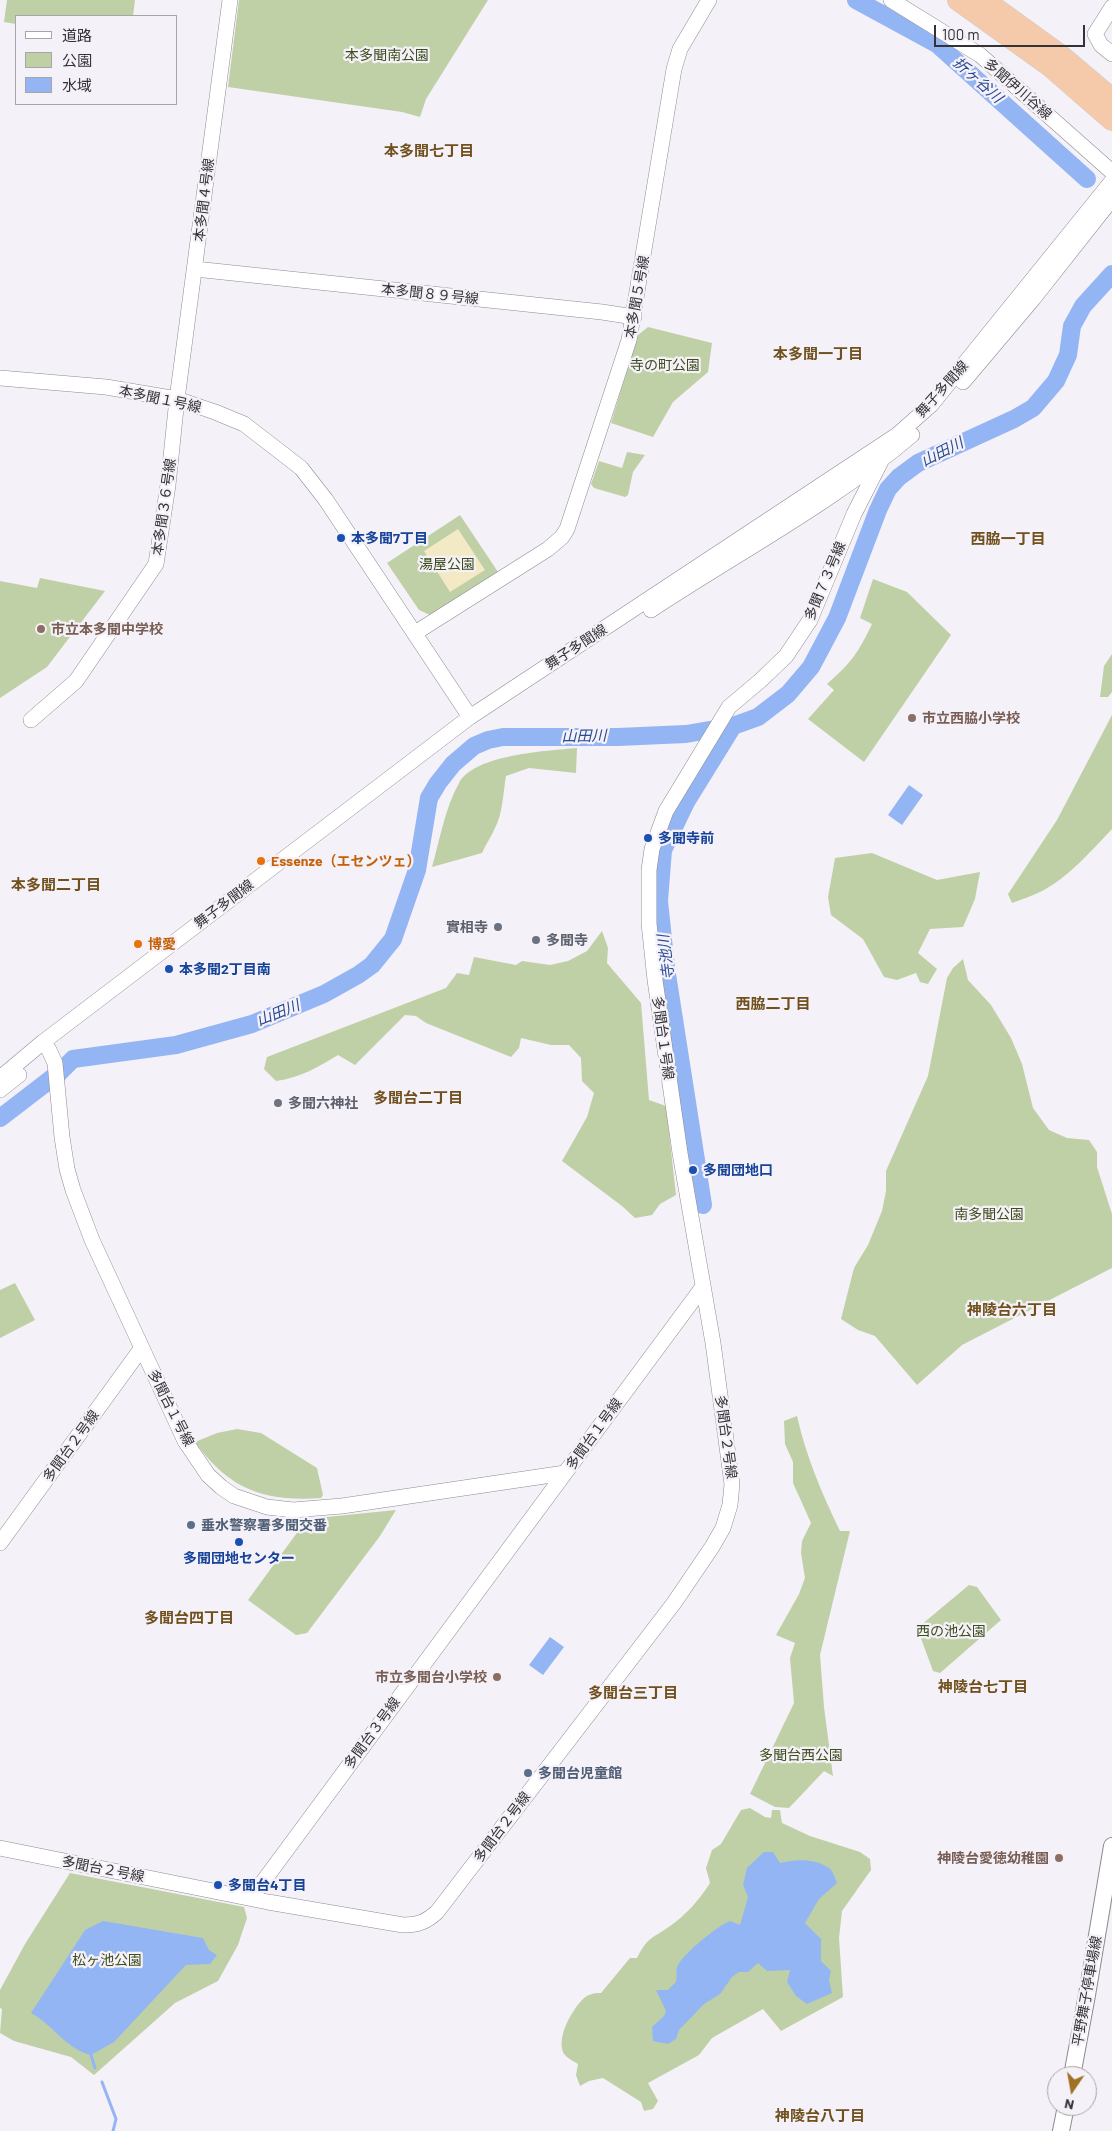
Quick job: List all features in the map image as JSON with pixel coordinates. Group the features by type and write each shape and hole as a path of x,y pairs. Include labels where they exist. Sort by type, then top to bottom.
{"highway":[{"path":"958,0 1050,66 1112,120"},
{"path":"984,0 1060,55 1112,99"}],"main road":[{"name":"平野舞子停車場線","path":"1074,2066 1088,1995 1112,1846"},
{"name":"平野舞子停車場線","path":"1083,2066 1112,1909"},
{"path":"1061,2131 1064,2116"},
{"path":"1071,2131 1074,2116"}],"street":[{"name":"本多聞４号線","path":"176,399 230,0"},
{"name":"本多聞５号線","path":"415,633 542,552 562,537 567,529 629,340 674,69 680,49 708,0"},
{"name":"多聞伊川谷線","path":"891,0 980,56 1112,172"},
{"path":"1112,7 1095,34 1101,45 1112,54"},
{"name":"舞子多聞線","path":"0,1090 477,718 897,435 931,405 1112,181"},
{"name":"舞子多聞線","path":"477,718 770,536 881,461 920,428 952,394 1033,299 1112,199"},
{"name":"本多聞８９号線","path":"195,269 634,317"},
{"name":"本多聞１号線","path":"0,378 106,387 176,399 244,424 301,468 326,500 415,633 477,718"},
{"name":"本多聞３６号線","path":"31,720 76,681 156,564 168,485 176,399"},
{"name":"多聞７３号線","path":"726,711 786,656 810,620 854,514 881,461"},
{"name":"多聞台１号線","path":"49,1052 59,1090 62,1137 73,1190 92,1240 141,1349 185,1441 208,1475 234,1496 267,1507 293,1510 342,1506 565,1474 702,1288 655,980 648,894 652,849 666,811 726,711"},
{"name":"舞子多聞線","path":"0,1078 49,1052"},
{"name":"多聞台２号線","path":"0,1848 268,1902 404,1925 416,1925 426,1922 437,1912 674,1602 712,1548 722,1528 730,1505 732,1484 713,1343 702,1288"},
{"name":"多聞台２号線","path":"0,1543 141,1349"},
{"name":"多聞台３号線","path":"251,1898 565,1474"}],"green space":[{"path":"7,0 135,0 133,15 15,15 15,24 4,22"},
{"name":"本多聞南公園","path":"239,0 488,0 426,99 420,117 402,112 228,87"},
{"name":"寺の町公園","path":"648,327 712,343 708,372 673,402 653,437 611,423 638,335"},
{"path":"627,452 645,455 633,472 628,495 625,497 594,488 591,484 599,461 622,468"},
{"name":"湯屋公園","path":"460,515 498,572 430,615 419,610 387,563"},
{"name":"市立本多聞中学校","path":"40,578 105,591 47,667 0,698 0,581 37,588"},
{"path":"873,579 907,592 951,635 864,762 808,719 834,690 827,684 854,657 872,624 860,618"},
{"path":"1112,654 1112,692 1108,697 1100,697 1104,666"},
{"path":"1112,715 1112,829 1079,863 1052,885 1012,903 1008,894 1057,820"},
{"path":"577,748 576,773 529,768 506,776 500,816 482,853 432,867 450,803 459,783 467,773 495,760 531,753"},
{"path":"872,853 937,880 980,872 975,899 963,927 930,929 918,953 937,969 928,984 920,982 916,973 897,980 884,977 863,939 831,915 828,897 835,858"},
{"path":"602,931 608,948 607,963 641,1003 649,1100 666,1106 676,1195 660,1204 652,1215 635,1218 562,1161 587,1117 594,1093 582,1081 581,1058 569,1045 551,1045 521,1038 519,1048 511,1057 426,1023 416,1016 405,1015 355,1065 338,1055 301,1075 276,1081 264,1069 267,1057 446,988 457,973 469,975 474,957 516,965 522,961 550,965 568,961 587,951"},
{"name":"南多聞公園","path":"963,959 968,980 991,1005 1011,1038 1022,1064 1033,1108 1049,1130 1067,1138 1089,1140 1097,1152 1097,1167 1112,1214 1112,1268 962,1345 917,1385 875,1336 858,1330 841,1319 854,1268 868,1245 882,1211 886,1191 886,1171 928,1076 947,978 953,968"},
{"path":"15,1283 35,1320 0,1338 0,1290"},
{"name":"多聞台西公園","path":"797,1416 810,1460 833,1517 840,1531 850,1531 820,1655 824,1707 833,1776 824,1771 789,1808 775,1807 750,1794 794,1703 790,1658 795,1643 776,1635 799,1594 805,1578 801,1553 802,1541 811,1523 793,1483 793,1462 785,1444 784,1421"},
{"path":"237,1429 261,1433 317,1468 323,1495 321,1498 282,1498 249,1489 221,1471 195,1442 217,1433"},
{"path":"396,1510 380,1536 307,1633 296,1635 248,1600 307,1519"},
{"name":"西の池公園","path":"969,1585 977,1587 1001,1620 940,1673 933,1671 919,1633 921,1625"},
{"path":"750,1808 765,1817 771,1818 772,1810 780,1810 782,1823 810,1836 860,1852 870,1859 871,1870 842,1911 839,1938 843,1997 781,2031 763,2009 712,2038 699,2055 648,2083 658,2101 653,2109 644,2111 641,2102 603,2078 589,2081 580,2086 576,2075 578,2064 565,2056 562,2046 564,2031 570,2016 583,1999 591,1994 601,1993 630,1958 637,1958 648,1942 676,1922 697,1901 710,1883 706,1868 712,1850 721,1844 741,1810"},
{"name":"松ヶ池公園","path":"70,1873 244,1907 247,1918 238,1945 218,1981 175,2003 94,2075 71,2057 14,2041 0,2033 2,2009 0,2008 0,1990 25,1944"}],"sand":[{"path":"458,529 485,570 450,592 424,551"}],"water":[{"path":"909,785 923,795 902,825 888,815"},
{"path":"550,1637 564,1647 543,1675 529,1665"},
{"path":"764,1852 773,1852 780,1863 799,1860 818,1862 829,1868 834,1875 837,1883 819,1899 805,1923 821,1939 821,1961 831,1971 829,1980 832,1993 807,2004 796,1996 787,1982 790,1970 767,1971 758,1963 748,1972 739,1972 732,1977 720,1994 704,2004 679,2030 676,2039 668,2044 653,2041 652,2027 664,2016 666,2011 656,1990 668,1990 676,1982 677,1967 680,1961 710,1934 730,1921 740,1925 748,1897 743,1885 747,1868"},
{"path":"103,1921 203,1938 209,1950 217,1955 210,1964 186,1965 114,2042 91,2055 74,2048 31,2013 85,1930"}],"waterway":[{"name":"折ヶ谷川","path":"856,0 937,44 1087,179"},
{"name":"山田川","path":"0,1118 60,1072 73,1059 176,1045 252,1024 324,994 372,965 393,939 417,870 429,798 453,764 474,746 488,740 503,737 618,737 686,734 733,726 758,717 788,694 811,667 837,618 878,510 888,489 899,477 918,463 1014,419 1033,408 1056,381 1068,355 1072,326 1083,306 1112,274"},
{"name":"寺池川","path":"703,1205 666,968 659,901 663,850 686,802 733,726"},
{"path":"91,2055 95,2068"},
{"path":"102,2082 116,2119 113,2131"}],"place":[{"name":"本多聞7丁目","path":"341,538"},
{"name":"市立本多聞中学校","path":"41,629"},
{"name":"市立西脇小学校","path":"912,718"},
{"name":"多聞寺前","path":"648,838"},
{"name":"Essenze（エセンツェ）","path":"261,861"},
{"name":"實相寺","path":"498,927"},
{"name":"多聞寺","path":"536,940"},
{"name":"博愛","path":"138,944"},
{"name":"本多聞2丁目南","path":"169,969"},
{"name":"多聞六神社","path":"278,1103"},
{"name":"多聞団地口","path":"693,1170"},
{"name":"垂水警察署多聞交番","path":"191,1525"},
{"name":"多聞団地センター","path":"239,1542"},
{"name":"市立多聞台小学校","path":"497,1677"},
{"name":"多聞台児童館","path":"528,1773"},
{"name":"神陵台愛徳幼稚園","path":"1059,1858"},
{"name":"多聞台4丁目","path":"218,1885"}],"district":[{"name":"本多聞七丁目","path":"429,151"},
{"name":"本多聞一丁目","path":"818,354"},
{"name":"西脇一丁目","path":"1008,539"},
{"name":"本多聞二丁目","path":"56,885"},
{"name":"西脇二丁目","path":"773,1004"},
{"name":"多聞台二丁目","path":"418,1098"},
{"name":"神陵台六丁目","path":"1012,1310"},
{"name":"多聞台四丁目","path":"189,1618"},
{"name":"神陵台七丁目","path":"983,1687"},
{"name":"多聞台三丁目","path":"633,1693"},
{"name":"神陵台八丁目","path":"820,2116"}]}
